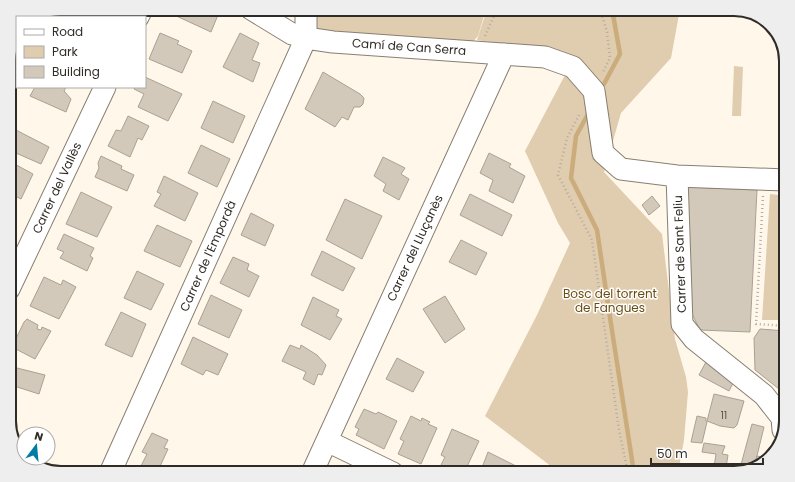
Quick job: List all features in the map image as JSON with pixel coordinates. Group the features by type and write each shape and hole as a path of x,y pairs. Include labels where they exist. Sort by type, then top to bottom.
{"street":[{"name":"Camí de Can Serra","path":"262,16 292,34 306,38 333,42 545,57 573,67 594,91"},
{"path":"306,16 306,38"},
{"name":"Carrer de l'Empordà","path":"113,466 306,38"},
{"name":"Carrer del Lluçanès","path":"315,466 504,54"},
{"name":"Carrer del Vallès","path":"16,274 105,88"},
{"path":"594,91 603,154 621,169 677,176 779,180"},
{"name":"Carrer de Sant Feliu","path":"677,176 682,324 694,339 764,395 779,414"},
{"path":"327,441 379,466"}],"path":[{"path":"478,53 494,16"},
{"path":"594,91 610,58 607,32 602,16"},
{"path":"580,114 567,138 558,175 592,240 619,430 627,466"},
{"path":"763,188 756,324 779,326"}],"green space":[{"path":"314,16 484,16 478,36 469,46 314,32"},
{"name":"Bosc del torrent de Fangues","path":"485,16 679,16 671,58 621,113 604,172 662,234 675,339 686,377 688,392 684,440 679,466 551,466 485,416 537,315 570,243 558,223 525,151 574,58 547,51 477,40"},
{"path":"734,66 743,67 741,116 732,116"},
{"path":"770,194 779,195 779,320 762,320"}],"building":[{"path":"176,16 218,16 211,32"},
{"path":"160,33 179,41 177,44 192,51 182,73 149,59"},
{"path":"240,33 259,43 252,60 260,63 253,82 223,67"},
{"path":"323,72 360,94 364,98 363,104 360,107 354,107 348,120 342,117 335,127 305,109"},
{"path":"146,77 182,94 168,121 138,107 144,94 134,89 146,88"},
{"path":"34,88 66,88 64,91 71,99 66,112 30,96"},
{"path":"213,101 245,116 233,143 201,128"},
{"path":"128,116 149,126 142,140 138,138 130,157 108,146 116,130 121,131"},
{"path":"16,130 49,147 41,164 16,153"},
{"path":"201,145 230,159 217,187 188,173"},
{"path":"489,153 511,164 509,167 525,176 513,203 489,191 493,180 480,173"},
{"path":"101,156 122,166 121,169 134,175 127,191 95,177 99,168 98,163"},
{"path":"383,157 405,168 401,174 409,179 399,200 383,191 386,184 374,176"},
{"path":"16,165 33,174 21,199 16,196"},
{"path":"164,176 198,193 185,221 154,206 161,194 157,192"},
{"path":"688,187 757,190 750,332 700,330 688,306 685,295"},
{"path":"81,192 112,207 97,237 66,224"},
{"path":"470,194 512,215 502,236 460,215"},
{"path":"652,196 660,206 649,215 642,205"},
{"path":"345,199 382,216 362,259 326,240"},
{"path":"251,213 274,225 265,246 241,235"},
{"path":"157,225 192,241 180,267 144,251"},
{"path":"64,234 94,248 90,256 93,258 87,271 60,258 64,252 57,249"},
{"path":"461,240 487,253 476,275 449,262"},
{"path":"322,251 355,268 343,291 311,275"},
{"path":"233,257 249,264 247,270 259,276 249,297 220,283"},
{"path":"137,271 164,284 151,310 124,298"},
{"path":"44,277 61,285 63,280 76,287 59,319 30,306"},
{"path":"211,295 242,310 229,338 198,324"},
{"path":"445,296 465,329 445,343 423,309"},
{"path":"313,297 339,310 336,316 342,319 330,340 301,325"},
{"path":"121,312 146,324 132,357 105,345"},
{"path":"27,319 38,325 37,329 41,330 42,327 51,331 35,359 16,349 16,339"},
{"path":"760,329 779,330 779,389 755,370 754,338"},
{"path":"193,337 228,354 218,375 206,370 203,375 181,364"},
{"path":"290,345 300,349 301,345 317,355 326,365 322,375 318,374 314,385 303,379 306,372 282,361"},
{"path":"397,358 424,372 413,392 386,379"},
{"path":"706,362 735,379 729,391 699,375"},
{"path":"16,368 45,375 39,394 16,387"},
{"path":"714,394 744,401 737,425 734,428 720,426 707,421"},
{"path":"364,409 376,414 378,412 397,421 384,449 356,435 359,429 355,427"},
{"path":"411,416 421,421 422,418 430,422 428,424 437,428 421,464 398,454 404,441 400,439"},
{"path":"697,416 706,418 707,422 702,443 691,442"},
{"path":"752,424 764,427 756,460 741,466"},
{"path":"452,429 479,441 467,466 440,466 445,457 441,455"},
{"path":"152,433 168,440 164,448 168,449 160,466 141,466 147,454 142,452"},
{"path":"704,443 725,446 722,454 728,455 726,466 714,466 716,454 702,452"},
{"path":"488,452 516,466 483,466"}],"waterway":[{"path":"604,84 620,54 613,16"},
{"path":"588,114 576,136 571,178 597,230 633,466"}]}
